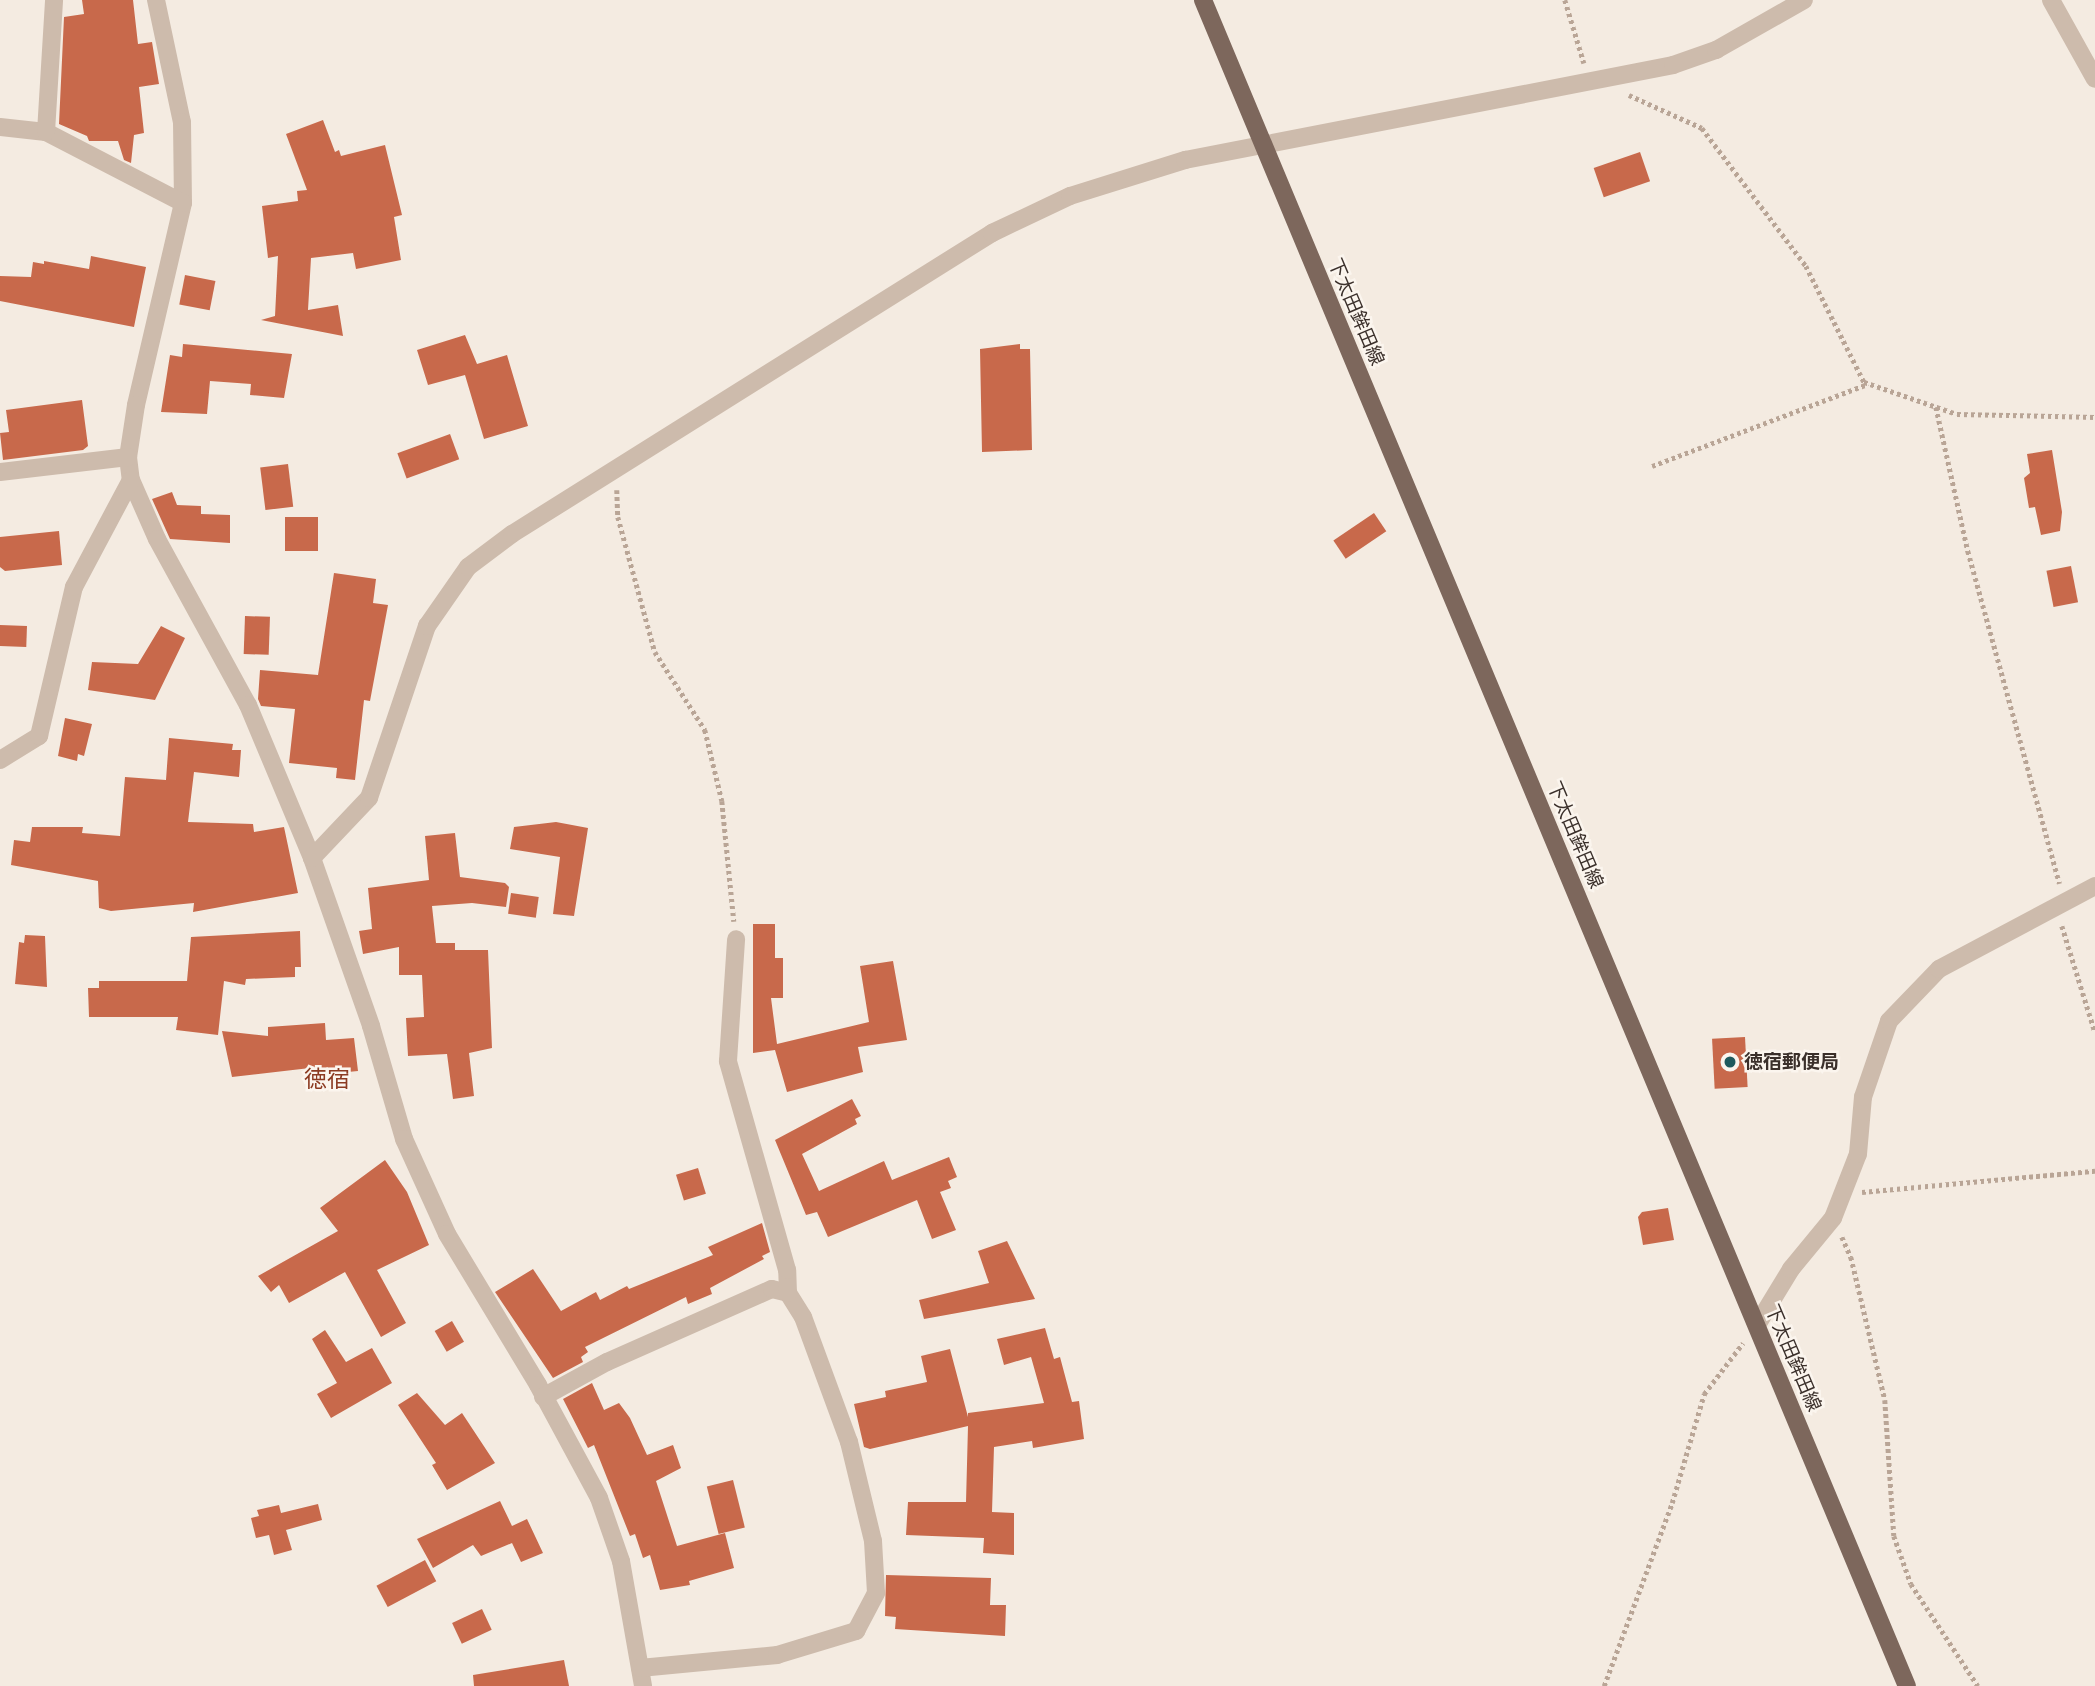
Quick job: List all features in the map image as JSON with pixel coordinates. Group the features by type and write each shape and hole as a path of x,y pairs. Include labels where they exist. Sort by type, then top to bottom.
{"main road":[{"name":"下太田鉾田線","path":"1203,0 1907,1686"}],"street":[{"path":"46,132 54,0"},
{"path":"156,0 182,122 183,203 128,457 131,480 157,539 248,705 312,858 371,1026 404,1139 447,1234 599,1498 621,1561 641,1677 777,1655 856,1631 876,1593 873,1541 849,1442 803,1317 788,1293 787,1270 728,1061 736,939"},
{"path":"312,858 369,798 427,626 468,566 616,468 992,233 1124,177 1185,160 1611,80 1716,50 1804,0"},
{"path":"2051,0 2095,79"},
{"path":"0,127 46,132 183,203"},
{"path":"0,472 128,457"},
{"path":"0,760 40,736 74,587 131,480"},
{"path":"1757,1325 1791,1269 1833,1218 1858,1154 1863,1097 1889,1021 1939,969 2095,886"},
{"path":"543,1397 607,1362 772,1289 788,1293"}],"path":[{"path":"1565,0 1586,69 1611,80 1623,93 1702,128 1806,265 1869,384"},
{"path":"1652,466 1869,384 1957,414 2095,417"},
{"path":"1936,407 1968,551 2095,1032"},
{"path":"616,468 618,517 655,652 705,730 722,801 736,939"},
{"path":"1842,1194 2095,1171"},
{"path":"1833,1218 1851,1257 1885,1400 1895,1536 1911,1584 1978,1686"},
{"path":"1604,1686 1672,1503 1704,1394 1757,1325"}],"building":[{"path":"82,0 133,0 138,44 152,42 159,84 139,87 144,133 134,135 131,163 124,160 118,141 89,141 87,136 59,124 64,17 84,14"},
{"path":"323,120 335,152 339,150 341,156 385,145 402,215 394,217 401,260 356,269 353,253 311,258 308,310 338,305 343,336 261,320 275,316 278,256 268,258 262,206 298,201 297,191 307,190 286,134"},
{"path":"1640,152 1650,181 1604,197 1594,168"},
{"path":"91,256 146,267 134,327 0,301 0,276 31,277 33,262 44,264 44,261 89,269"},
{"path":"185,275 215,281 210,310 179,304"},
{"path":"465,335 477,364 507,355 528,426 484,439 465,375 428,385 417,350"},
{"path":"183,344 292,354 284,398 250,395 251,384 210,381 207,414 161,412 170,355 182,357"},
{"path":"1020,344 1020,349 1030,349 1032,450 982,452 980,349"},
{"path":"82,400 88,446 83,450 3,460 0,433 9,432 6,410"},
{"path":"450,434 459,459 407,479 397,453"},
{"path":"2052,450 2062,512 2060,531 2041,535 2035,507 2029,508 2024,478 2030,473 2027,454"},
{"path":"288,464 293,507 265,510 260,467"},
{"path":"172,492 177,505 201,506 201,514 230,515 230,543 170,539 152,499"},
{"path":"1374,513 1386,531 1346,559 1333,540"},
{"path":"285,517 318,517 318,551 285,551"},
{"path":"59,531 62,565 5,571 0,567 0,537"},
{"path":"2071,566 2078,602 2054,607 2046,571"},
{"path":"334,573 376,579 373,603 388,605 370,701 364,700 355,780 336,778 337,768 289,763 295,709 261,706 258,699 260,670 318,675"},
{"path":"245,616 270,617 269,655 244,654"},
{"path":"0,625 27,626 26,647 0,646"},
{"path":"161,626 185,638 155,700 88,690 92,662 138,664"},
{"path":"65,718 92,724 84,756 78,754 77,761 58,756"},
{"path":"169,738 233,744 232,750 241,750 239,777 194,772 188,822 253,824 254,832 284,827 298,893 193,912 194,903 111,911 99,908 98,881 11,865 14,840 30,842 32,827 83,827 82,833 120,836 125,777 166,780"},
{"path":"556,822 588,828 574,916 553,914 560,857 510,849 514,827"},
{"path":"455,833 460,877 505,883 509,887 506,907 472,903 432,906 436,943 455,943 455,950 488,950 492,1048 469,1053 474,1096 453,1099 447,1054 408,1056 406,1018 424,1017 422,975 399,975 399,947 363,954 359,931 372,929 368,888 429,880 425,836"},
{"path":"511,893 539,897 536,918 508,914"},
{"path":"753,924 775,924 775,958 783,958 783,998 771,998 777,1044 869,1022 860,966 893,961 907,1040 858,1047 863,1072 787,1092 775,1050 753,1053"},
{"path":"300,931 301,967 295,967 295,977 246,979 245,985 224,981 218,1035 176,1030 178,1017 89,1017 88,988 99,988 99,981 187,981 191,937"},
{"path":"25,935 45,936 47,987 15,984 19,942 24,943"},
{"path":"325,1023 326,1040 354,1038 358,1071 348,1072 349,1078 311,1081 310,1068 232,1077 222,1031 268,1036 268,1027"},
{"path":"1745,1037 1748,1087 1715,1089 1712,1039"},
{"path":"852,1099 861,1116 855,1119 857,1124 802,1154 819,1191 884,1161 892,1180 949,1157 957,1177 948,1181 951,1188 940,1192 956,1230 932,1239 917,1200 828,1237 817,1212 806,1215 775,1140"},
{"path":"385,1160 407,1192 429,1245 377,1270 406,1323 381,1337 345,1272 289,1303 279,1285 271,1292 258,1276 338,1231 320,1208"},
{"path":"698,1168 706,1194 684,1201 676,1175"},
{"path":"1668,1208 1674,1240 1643,1245 1638,1217 1642,1212"},
{"path":"762,1223 770,1252 762,1256 764,1259 710,1288 712,1294 688,1304 686,1297 585,1347 588,1352 581,1357 583,1362 553,1378 495,1292 533,1269 561,1311 596,1292 600,1300 627,1286 629,1289 713,1255 708,1247"},
{"path":"1007,1241 1035,1299 924,1319 919,1300 989,1283 978,1251"},
{"path":"452,1321 464,1342 447,1352 435,1331"},
{"path":"1045,1328 1054,1359 1060,1357 1072,1402 1079,1401 1084,1439 1033,1448 1032,1441 994,1447 992,1512 1014,1513 1014,1555 983,1553 984,1538 906,1535 908,1502 966,1502 968,1426 870,1449 864,1447 854,1404 886,1397 885,1391 927,1382 921,1356 950,1349 968,1417 968,1413 1044,1403 1031,1357 1004,1365 997,1339"},
{"path":"325,1330 346,1362 372,1348 392,1383 331,1418 317,1394 337,1383 312,1339"},
{"path":"592,1383 604,1410 619,1403 630,1418 647,1455 673,1445 681,1468 656,1481 677,1546 725,1533 734,1568 689,1581 690,1585 660,1590 650,1555 643,1558 635,1534 630,1536 594,1445 588,1448 563,1399"},
{"path":"417,1393 445,1425 462,1413 495,1463 447,1490 432,1465 436,1463 398,1405"},
{"path":"733,1480 745,1528 719,1534 707,1487"},
{"path":"500,1501 512,1526 527,1519 543,1553 521,1562 512,1543 481,1556 473,1545 433,1568 417,1539"},
{"path":"318,1504 322,1520 286,1530 292,1550 274,1555 269,1535 256,1538 251,1518 259,1516 257,1510 279,1505 281,1513"},
{"path":"425,1560 436,1581 388,1607 376,1586"},
{"path":"886,1575 991,1578 990,1605 1006,1605 1005,1636 895,1629 896,1617 885,1616"},
{"path":"482,1609 492,1630 462,1644 452,1623"},
{"path":"564,1660 569,1686 474,1686 473,1675"}],"place":[{"name":"徳宿郵便局","path":"1730,1062"}],"district":[{"name":"徳宿","path":"327,1080"}]}
